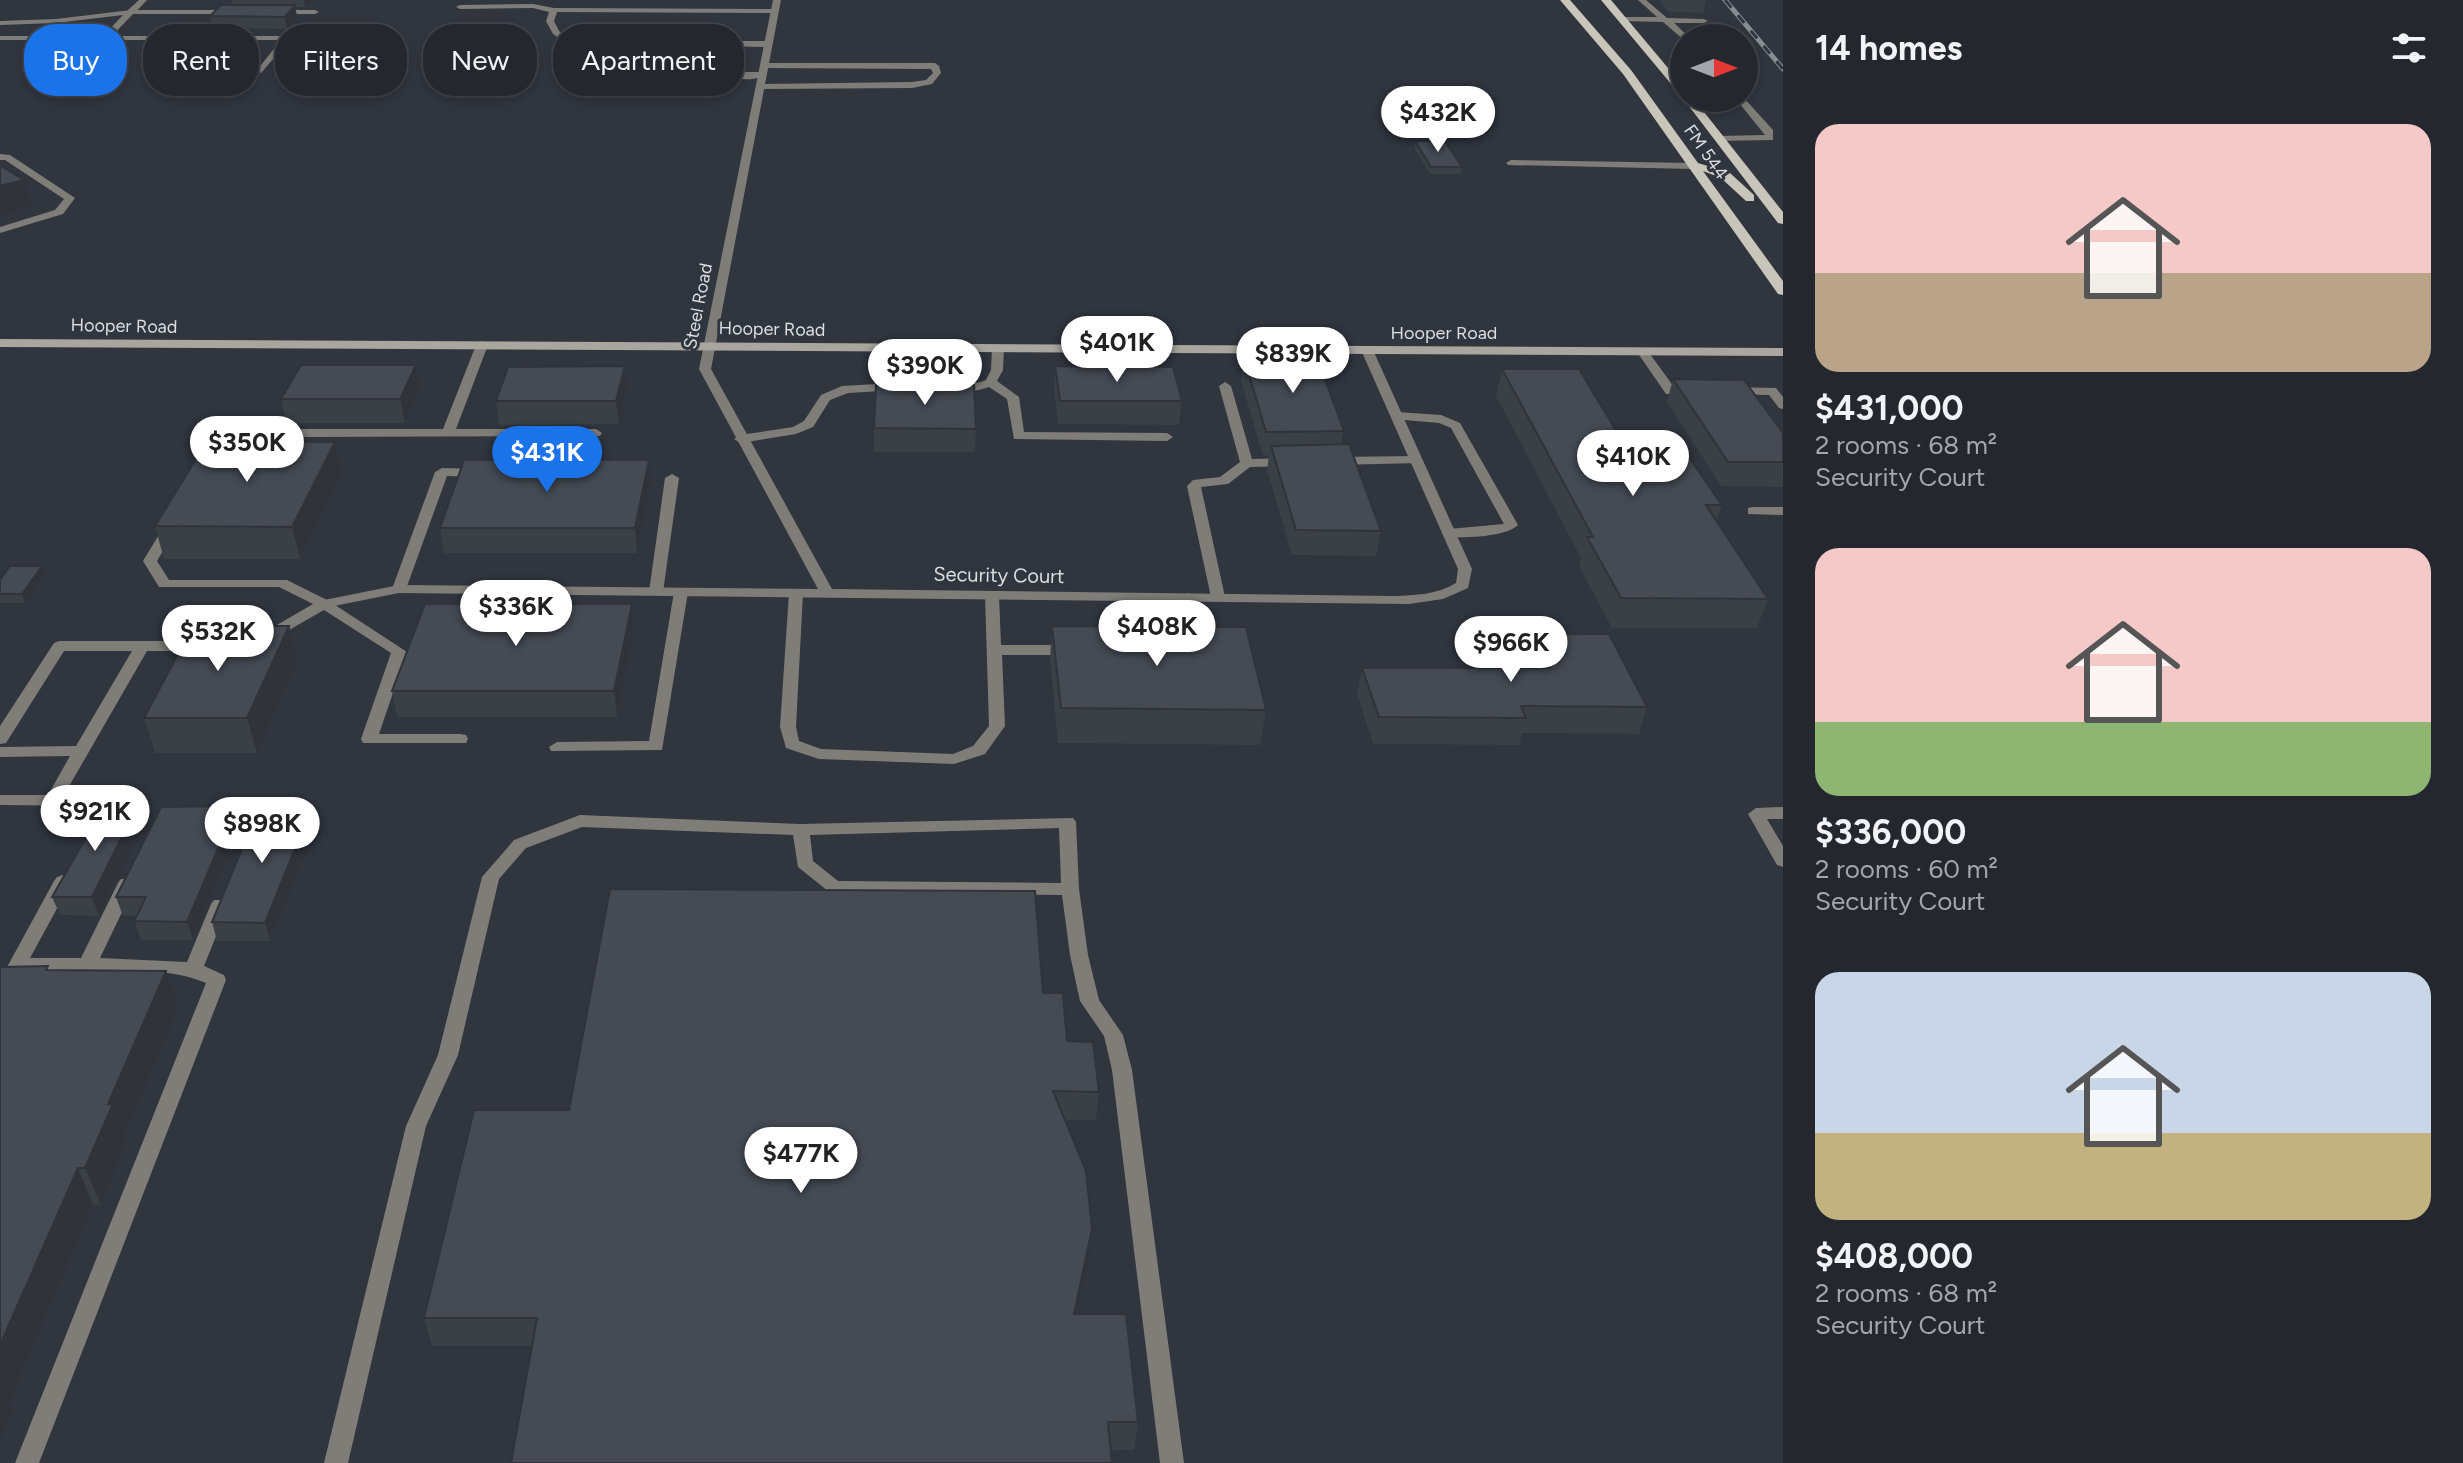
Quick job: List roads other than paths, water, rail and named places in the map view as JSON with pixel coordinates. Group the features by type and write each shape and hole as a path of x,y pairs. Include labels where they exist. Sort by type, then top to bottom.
{"main road":[{"name":"FM 544","path":"1565,0 1627,72 1783,291"},
{"name":"FM 544","path":"1606,0 1670,76"},
{"name":"FM 544","path":"1698,112 1783,220"},
{"path":"1694,166 1716,169 1734,179 1764,214 1783,226"}],"street":[{"path":"119,24 143,0"},
{"path":"1642,0 1661,20 1671,24"},
{"path":"460,7 533,6 554,10 776,5"},
{"name":"Steel Road","path":"776,5 705,369 740,439 827,593"},
{"path":"553,26 550,21 554,10"},
{"path":"0,23 56,21 131,12 242,12"},
{"path":"271,12 315,12"},
{"path":"1624,19 1704,21"},
{"path":"0,38 24,38"},
{"path":"127,38 287,38 261,70"},
{"path":"744,44 768,44"},
{"path":"744,75 762,75 806,66 909,64 935,66 937,73 929,82 912,85 807,86 762,75"},
{"path":"806,66 807,86"},
{"path":"1719,139 1770,138 1770,132 1752,112"},
{"path":"0,157 7,157 70,198 59,212 0,230"},
{"path":"1511,163 1694,166"},
{"name":"Hooper Road","path":"0,343 1783,352"},
{"path":"448,433 482,345"},
{"path":"942,387 974,388 991,383 998,368 998,348"},
{"name":"Security Court","path":"252,646 324,604 399,589 1189,597 1428,598 1451,594 1463,585 1465,569 1367,350"},
{"path":"1643,352 1670,391 1699,391"},
{"path":"991,383 1013,397 1018,436 1167,437"},
{"path":"1225,386 1247,463"},
{"path":"740,439 796,430 809,424 825,398 846,389 913,387"},
{"path":"1714,391 1772,391 1783,405"},
{"path":"1397,416 1441,419 1456,426 1511,525 1505,529 1449,533"},
{"path":"300,433 596,433"},
{"path":"1324,462 1416,460"},
{"path":"1218,597 1194,486 1223,481 1247,463 1309,462"},
{"path":"399,589 442,472 501,474"},
{"path":"656,592 672,478"},
{"path":"1753,511 1783,511"},
{"path":"179,512 150,561 164,584 282,583 324,604 399,652 369,739 460,739"},
{"path":"557,747 656,746 681,592"},
{"path":"796,593 788,727 792,744 819,754 954,759 979,750 997,726 992,595"},
{"path":"1164,648 1188,642 1192,630 1189,597"},
{"path":"0,739 59,646 221,646"},
{"path":"53,800 142,646"},
{"path":"994,650 1087,650"},
{"path":"0,752 81,751"},
{"path":"0,800 106,801 84,842"},
{"path":"202,812 258,813 246,841"},
{"path":"1783,813 1756,814 1783,861"},
{"path":"336,1463 416,1126 448,1055 491,877 520,844 580,821 801,830 1067,822 1070,889 1079,955 1090,1001 1113,1035 1122,1070 1172,1463"},
{"path":"801,830 804,863 834,887 1070,889"},
{"path":"87,965 134,867"},
{"path":"0,997 69,869"},
{"path":"193,969 228,884"},
{"path":"17,965 193,969 217,980 27,1463"}],"railway":[{"path":"1725,0 1783,69"}]}
